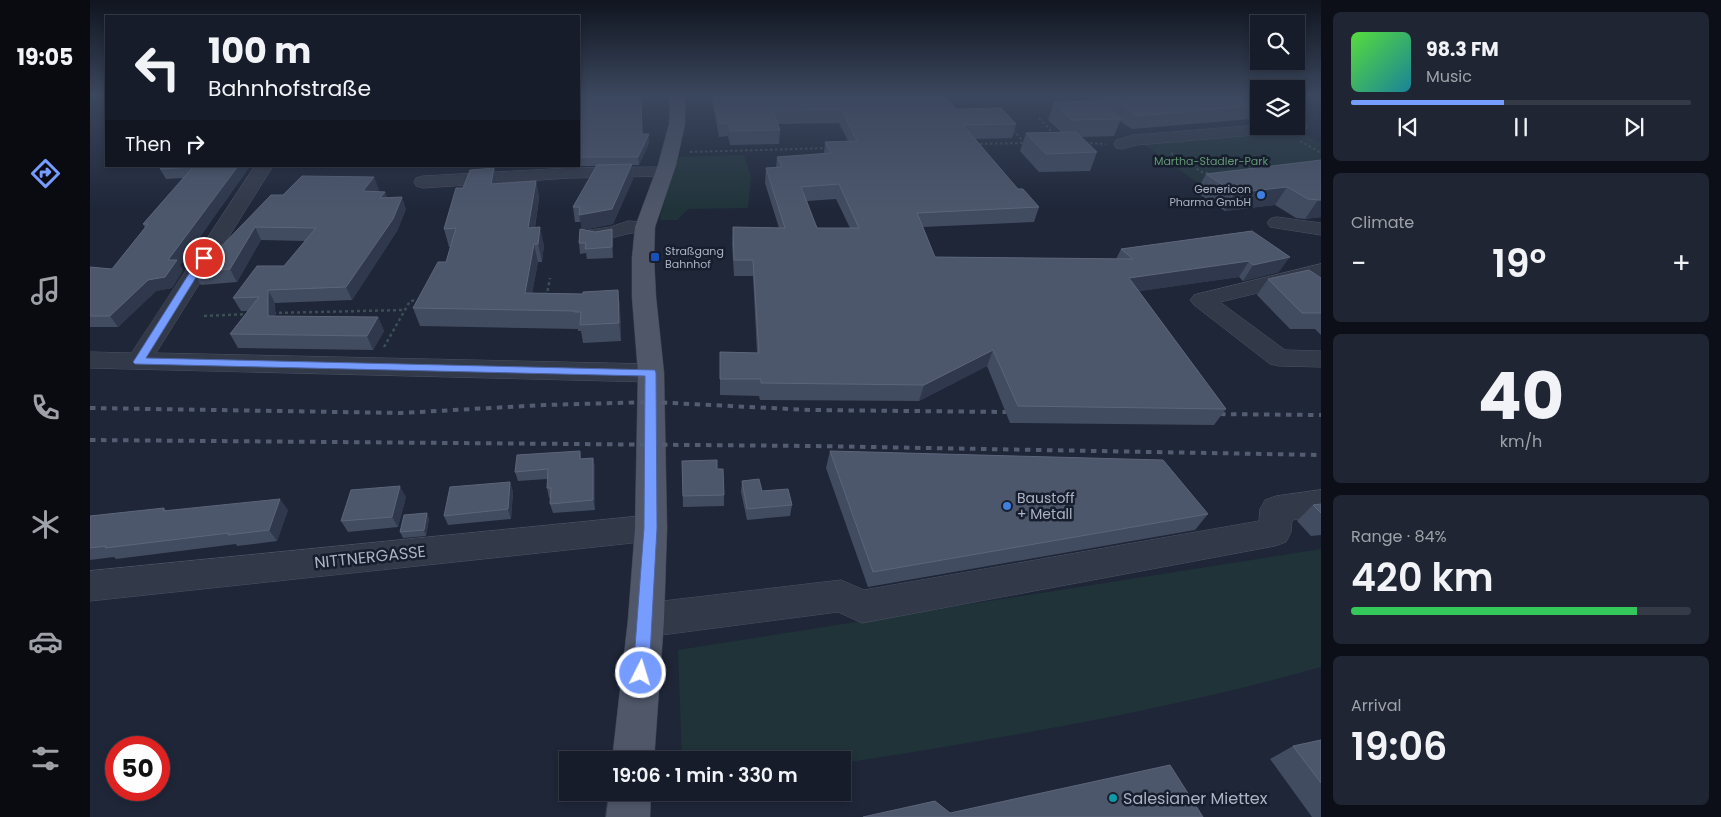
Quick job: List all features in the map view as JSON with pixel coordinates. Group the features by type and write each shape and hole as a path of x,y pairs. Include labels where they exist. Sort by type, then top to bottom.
{"main road":[{"path":"634,751 646,620 650,528 651,373 644,297 643,258 645,227 674,134"},
{"path":"628,817 629,801"}],"street":[{"path":"1122,144 1139,139 1212,134"},
{"path":"423,182 570,173 667,162"},
{"path":"138,362 263,167"},
{"path":"1277,223 1321,229"},
{"path":"590,234 613,233 629,227 645,227"},
{"path":"1321,271 1202,300 1279,358 1321,358"},
{"path":"90,360 651,373"},
{"path":"646,620 842,596 862,608 1275,532 1276,509 1321,503"},
{"name":"NITTNERGASSE","path":"90,586 650,528"}],"path":[{"path":"1017,134 1024,143"},
{"path":"1139,139 1154,143 1202,172 1219,174"},
{"path":"974,144 1034,143"},
{"path":"1083,144 1122,144"},
{"path":"667,162 832,148"},
{"path":"537,295 547,294 550,278"},
{"path":"373,367 410,301 429,300"},
{"path":"267,313 404,310"},
{"path":"204,316 258,313"}],"green space":[{"name":"Martha-Stadler-Park","path":"1250,134 1305,135 1321,143 1321,175 1202,186 1141,142"},
{"path":"744,155 751,177 748,208 688,209 677,220 660,220 661,211 679,157"},
{"path":"1321,549 1321,667 1262,683 1143,710 963,744 851,762 851,751 682,751 678,650"}],"building":[{"path":"580,134 649,134 638,157 580,157"},
{"path":"854,134 971,134 1018,189 1023,189 1039,207 917,213 935,257 1133,259 1121,249 1252,231 1290,257 1253,265 1249,261 1129,278 1226,409 1018,406 993,350 924,385 761,383 761,379 720,379 720,352 759,353 753,260 734,260 733,227 785,228 766,168 782,167 777,157 831,153 825,142 857,141","holes":["839,184 859,228 817,228 801,187"]},
{"path":"1027,134 1078,134 1097,152 1046,154"},
{"path":"1321,160 1321,200 1308,199 1287,187 1235,193 1206,174"},
{"path":"632,164 612,209 579,215 580,207 573,207 597,165"},
{"path":"162,167 193,167 160,169"},
{"path":"193,167 237,167 168,260 177,260 165,277 148,280 110,316 90,316 90,267 112,269 148,224 143,224"},
{"path":"494,168 491,184 536,181 528,228 540,227 538,244 534,244 525,293 583,294 583,292 618,290 619,323 580,325 581,312 575,311 413,308 438,262 446,262 456,228 444,229 456,188 463,188 470,170"},
{"path":"302,176 374,177 363,191 385,192 380,198 402,197 393,219 346,287 268,290 268,316 378,317 367,336 230,334 259,297 233,298 257,266 284,266 316,228 255,227 230,269 192,272 204,255 213,255 271,195 283,195"},
{"path":"580,229 595,232 612,229 612,247 585,249 586,243 579,243"},
{"path":"1309,270 1321,278 1321,313 1302,313 1268,279"},
{"path":"580,451 580,459 593,458 593,500 550,504 551,488 547,488 548,469 515,472 517,455"},
{"name":"Baustoff + Metall","path":"830,451 1163,460 1208,514 873,572"},
{"path":"717,460 717,469 723,469 724,495 683,496 682,461"},
{"path":"759,479 762,491 788,489 792,505 747,509 742,481"},
{"path":"510,482 508,509 444,516 450,487"},
{"path":"400,486 392,517 341,521 351,490"},
{"path":"280,499 269,530 105,548 106,546 90,548 90,516 164,508 163,511"},
{"path":"1321,504 1321,513 1313,505"},
{"path":"427,513 424,530 400,532 404,515"},
{"path":"1321,740 1321,783 1293,746"},
{"path":"1170,765 1203,817 863,817 935,801 950,813"}],"railway":[{"path":"90,408 401,413 544,405 651,402 810,410 1006,412"},
{"path":"1209,414 1321,415"},
{"path":"90,440 814,446 1321,455"}],"place":[{"name":"Genericon Pharma GmbH","path":"1261,195"},
{"name":"Straßgang Bahnhof","path":"655,257"},
{"name":"Baustoff + Metall","path":"1007,506"},
{"name":"Salesianer Miettex","path":"1113,798"}],"route":[{"path":"204,258 138,362 651,373 650,528 646,620 641,673"}]}
